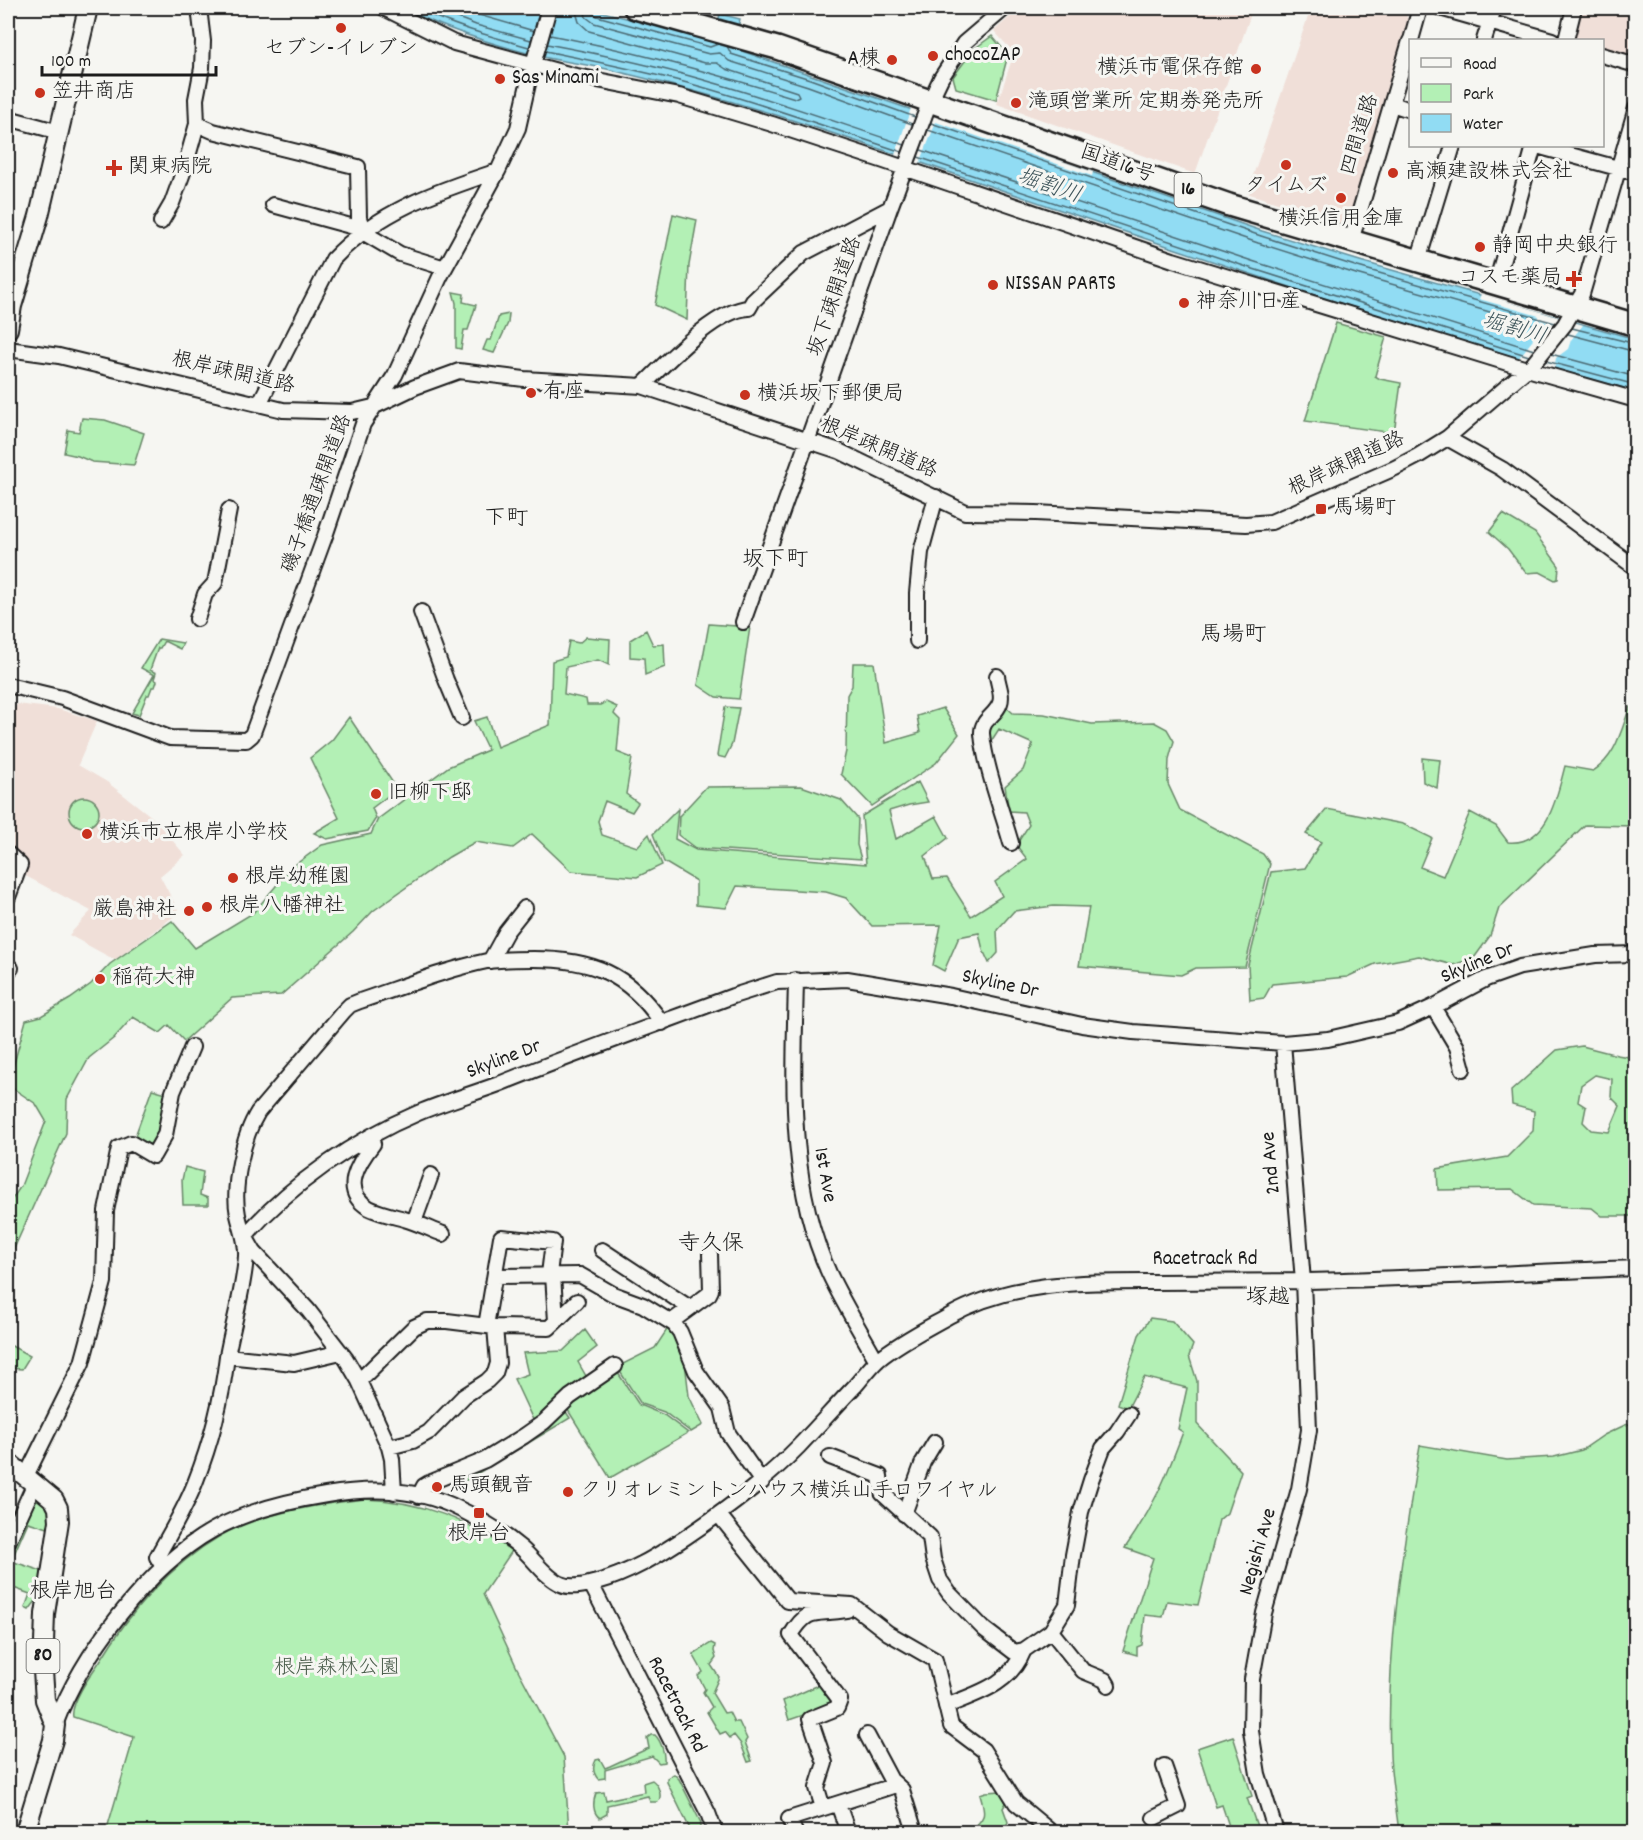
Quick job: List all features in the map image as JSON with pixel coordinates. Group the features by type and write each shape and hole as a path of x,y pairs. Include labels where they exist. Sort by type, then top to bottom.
{"highway":[{"name":"国道16号","path":"635,8 789,52 928,107 1229,205 1496,284 1572,314 1635,325"}],"main road":[{"path":"8,322 39,216 88,8"},
{"name":"80","path":"8,1462 54,1500 58,1508 59,1521 45,1614 43,1671 45,1700 55,1725"},
{"path":"25,1833 53,1740 55,1725"}],"street":[{"path":"161,222 172,203 185,167 196,124 196,99 202,68 203,40 199,8"},
{"path":"384,8 454,43 535,60 679,96 772,124 906,165 1173,260 1635,400"},
{"name":"磯子橋通疎開道路","path":"8,685 62,698 170,738 246,740 252,735 325,536 363,424 395,375 445,268 498,171 518,128 549,8"},
{"name":"坂下疎開道路","path":"743,622 928,107 941,78 963,43 1005,8"},
{"name":"四間道路","path":"1412,39 1420,8"},
{"path":"1440,8 1549,39"},
{"path":"1484,39 1494,8"},
{"path":"1566,39 1574,8"},
{"name":"四間道路","path":"1351,242 1409,48"},
{"path":"1604,57 1635,65"},
{"path":"1392,104 1409,110"},
{"name":"根岸疎開道路","path":"8,349 59,356 283,410 352,412 374,407 415,387 459,371 524,379 642,386 839,452 965,512 1246,524 1271,522 1395,468 1447,438 1530,367 1572,314 1582,294 1635,108"},
{"path":"8,118 59,132"},
{"path":"196,124 213,131 358,166 359,218 364,233"},
{"path":"1418,261 1453,147"},
{"path":"1496,284 1536,147"},
{"path":"1540,147 1635,173"},
{"path":"260,404 333,260 345,247 380,220 421,197 498,171"},
{"path":"273,205 354,227 400,254 445,268"},
{"path":"642,386 699,332 740,309 749,308 753,301 804,253 890,208"},
{"path":"1447,438 1502,469 1635,568"},
{"path":"917,641 917,593 921,552 936,497"},
{"path":"197,620 206,594 215,583 229,510"},
{"path":"421,612 462,718"},
{"path":"997,676 1001,694 1000,704 985,722 982,732 1011,843"},
{"path":"8,854 20,865 8,897"},
{"path":"490,961 506,932 525,908"},
{"name":"Skyline Dr","path":"245,1236 282,1198 369,1137 419,1112 777,982 847,979 951,996 1082,1024 1133,1032 1283,1043 1328,1039 1398,1023 1486,980 1520,967 1595,955 1635,954"},
{"path":"394,1492 393,1466 389,1448 359,1381 341,1352 308,1310 254,1252 245,1236 238,1216 237,1193 241,1159 250,1125 258,1112 350,1005 490,961 562,959 604,969 629,985 649,1003 662,1023"},
{"name":"1st Ave","path":"796,980 794,1112 806,1201 829,1272 877,1361"},
{"path":"1433,1007 1457,1047 1463,1069"},
{"name":"2nd Ave","path":"1283,1043 1303,1281"},
{"path":"8,1542 31,1480 82,1363 104,1282 106,1211 119,1148 131,1143 153,1156 165,1135 173,1092 192,1047"},
{"path":"369,1137 373,1144 359,1161 354,1173 353,1183 359,1199 370,1208 443,1234"},
{"path":"414,1222 431,1175"},
{"path":"163,1567 157,1557 185,1505 203,1461 224,1383 227,1356 244,1276 245,1236"},
{"path":"389,1448 413,1441 429,1432 464,1395 488,1381 495,1373 498,1363 490,1327 501,1237 553,1242 551,1274 556,1321"},
{"path":"602,1250 690,1308"},
{"path":"671,1322 709,1294 711,1290 710,1254"},
{"name":"Racetrack Rd","path":"55,1725 70,1692 99,1644 139,1593 163,1567 212,1531 232,1521 307,1498 344,1492 375,1490 419,1496 450,1505 501,1533 520,1547 559,1584 573,1587 591,1584 646,1563 719,1515 762,1482 877,1361 899,1345 953,1313 1009,1292 1053,1285 1109,1281 1303,1281 1635,1268"},
{"path":"495,1276 580,1275 613,1294 643,1305 671,1322 680,1332 696,1371 722,1408 728,1433 762,1482"},
{"name":"Negishi Ave","path":"1276,1833 1258,1774 1251,1731 1252,1679 1264,1613 1299,1489 1309,1430 1303,1281"},
{"path":"359,1381 414,1327 427,1322 447,1321 490,1327 549,1328 577,1301"},
{"path":"227,1356 294,1363 341,1352"},
{"path":"419,1496 424,1486 429,1483 485,1460 524,1436 570,1397 615,1366"},
{"path":"830,1457 880,1476 882,1493 930,1537 933,1559 940,1580 949,1593 984,1629 1014,1652 1024,1650 1051,1631 1067,1605 1081,1512 1091,1479 1103,1448 1130,1413"},
{"path":"904,1514 923,1462 935,1442"},
{"path":"719,1515 788,1601 852,1605 888,1633 935,1660 951,1726 983,1750 1016,1803 1051,1833"},
{"name":"Racetrack Rd","path":"591,1584 708,1813 715,1833"},
{"path":"823,1808 817,1788 825,1763 810,1719 837,1708 840,1700 791,1635 800,1620 808,1614 856,1609"},
{"path":"1051,1631 1083,1671 1105,1680 1108,1685"},
{"path":"946,1706 997,1685 1021,1658 1024,1650"},
{"path":"867,1736 891,1780 902,1790 915,1833"},
{"path":"1154,1818 1178,1806 1164,1766"},
{"path":"795,1833 789,1819 896,1785"},
{"path":"838,1803 848,1833"}],"shaded area":[{"path":"1020,8 1253,8 1195,174 997,104 1014,53 994,31"},
{"path":"1311,8 1403,8 1408,19 1350,218 1342,224 1247,193"},
{"path":"1579,8 1635,8 1635,57 1604,47 1604,39 1574,39 1571,36"},
{"name":"横浜市立根岸小学校","path":"17,704 58,709 97,721 78,765 107,782 152,817 185,855 160,876 178,910 177,914 115,960 69,935 91,911 22,874 8,850 8,719"}],"green space":[{"path":"992,36 1008,55 996,100 956,88 953,77 974,49"},
{"path":"673,214 697,220 689,265 687,320 655,305"},
{"path":"453,292 464,294 463,302 476,305 468,330 464,330 461,349 456,348 456,303"},
{"path":"509,314 508,323 494,353 483,350 487,340 491,340 499,316"},
{"path":"1336,323 1386,337 1375,376 1401,383 1394,433 1305,421"},
{"path":"82,418 105,420 144,433 134,465 92,462 64,453 68,430 79,432"},
{"path":"1503,514 1535,533 1559,566 1558,579 1555,580 1540,572 1526,573 1508,549 1489,532"},
{"path":"709,624 750,627 739,699 716,697 698,685"},
{"path":"646,630 653,645 664,644 665,667 645,675 644,658 630,657 630,640"},
{"path":"586,637 610,639 609,665 598,660 566,667 564,694 586,699 587,705 600,705 606,702 617,707 614,714 620,720 617,752 632,758 626,794 638,803 632,812 605,801 598,821 602,835 637,847 649,834 662,865 637,877 571,871 532,834 513,848 475,842 449,857 373,911 353,932 281,995 232,998 184,1041 169,1025 160,1033 133,1017 114,1038 89,1058 67,1099 66,1133 8,1262 8,1205 21,1186 46,1121 36,1104 8,1085 26,1020 41,1016 70,999 91,984 110,964 172,921 195,948 253,913 292,867 322,845 371,834 378,819 448,767 488,750 474,721 487,717 497,747 550,725 552,661 566,657 569,641 579,643"},
{"path":"159,639 183,643 180,649 164,641 158,648 150,670 156,673 155,687 152,687 147,695 139,715 132,713 154,675 141,668"},
{"path":"853,663 874,663 886,743 920,733 917,716 943,708 959,734 936,763 872,806 841,774 846,751 847,695 852,686"},
{"path":"1003,704 1013,713 1044,714 1092,724 1154,722 1167,729 1174,741 1169,759 1168,784 1180,810 1263,854 1270,864 1245,967 1196,968 1181,975 1079,966 1089,907 1054,906 1014,911 997,930 998,953 989,963 979,933 959,937 944,971 933,965 941,925 872,926 846,898 826,892 737,886 726,908 696,905 696,881 664,862 653,834 678,809 675,839 696,850 866,864 862,816 918,782 928,802 889,811 896,839 936,816 948,838 925,856 933,879 947,878 971,916 1002,896 995,882 1027,859 1016,845 1029,825 1024,812 1009,811 1005,786 1023,770 1033,744 999,729 990,743 986,726"},
{"path":"725,707 739,708 732,744 725,758 717,756"},
{"path":"1630,707 1636,709 1635,826 1585,825 1499,908 1490,936 1474,958 1453,965 1419,956 1375,964 1347,977 1272,984 1264,998 1250,1000 1248,965 1271,872 1305,868 1321,842 1306,834 1327,809 1403,824 1432,838 1420,867 1443,876 1470,812 1496,826 1508,842 1522,841 1533,836 1542,828 1554,804 1565,766 1593,771 1601,765 1617,742"},
{"path":"349,717 397,789 372,808 376,818 368,831 327,839 314,833 339,818 310,758 332,740"},
{"path":"1422,758 1440,760 1437,788 1423,782"},
{"path":"801,786 841,800 858,819 857,845 861,859 695,848 678,835 679,816 706,787"},
{"path":"84,797 94,802 99,812 94,822 84,827 74,822 69,812 74,802"},
{"path":"1582,1046 1635,1058 1635,1216 1602,1216 1592,1208 1533,1205 1512,1189 1438,1190 1437,1169 1507,1157 1533,1131 1534,1111 1512,1105 1511,1091 1557,1050","holes":["1595,1075 1612,1079 1611,1097 1620,1106 1609,1132 1591,1130 1583,1122 1586,1107 1578,1102 1581,1085"]},
{"path":"152,1089 170,1094 162,1134 152,1153 133,1142"},
{"path":"185,1167 203,1172 200,1195 208,1198 208,1205 183,1205 182,1180"},
{"path":"1150,1318 1172,1321 1193,1345 1189,1356 1197,1381 1197,1424 1241,1471 1227,1513 1219,1520 1198,1605 1167,1601 1163,1617 1145,1615 1142,1645 1137,1647 1137,1655 1123,1651 1153,1558 1125,1548 1151,1506 1177,1449 1183,1432 1178,1429 1187,1388 1144,1377 1128,1408 1118,1404 1139,1335"},
{"path":"670,1325 685,1362 689,1396 703,1425 691,1432 664,1412 641,1404 617,1367 655,1348"},
{"path":"585,1330 597,1347 578,1362 586,1376 610,1360 614,1365 535,1424 514,1379 528,1374 523,1353 563,1351"},
{"path":"8,1344 30,1356 22,1369 8,1368"},
{"path":"616,1370 639,1405 664,1415 688,1433 610,1478 566,1407"},
{"path":"564,1409 570,1418 465,1481 460,1472"},
{"path":"1635,1423 1635,1832 1399,1832 1390,1755 1389,1717 1393,1639 1402,1561 1420,1445 1507,1460 1554,1457 1582,1450 1604,1435"},
{"path":"44,1497 51,1509 51,1529 28,1522 11,1561 45,1572 42,1593 29,1610 25,1608 30,1594 8,1586 8,1554 33,1499"},
{"name":"根岸森林公園","path":"365,1499 405,1504 443,1514 478,1530 512,1551 483,1594 517,1668 564,1757 569,1832 106,1832 134,1737 73,1717 73,1711 82,1689 124,1625 152,1591 184,1561 220,1536 253,1521 271,1516 309,1507"},
{"path":"711,1643 715,1645 716,1658 711,1665 719,1677 712,1693 724,1713 729,1712 734,1722 739,1722 747,1739 745,1742 752,1761 748,1762 741,1744 734,1735 730,1738 725,1732 720,1734 707,1712 712,1707 703,1692 705,1689 698,1676 703,1672 693,1654"},
{"path":"821,1684 835,1701 833,1705 789,1720 783,1701"},
{"path":"655,1735 661,1744 664,1762 659,1763 652,1756 605,1770 605,1778 598,1779 594,1770 596,1760 600,1759 605,1768 610,1766 649,1748 647,1738"},
{"path":"1233,1736 1252,1796 1247,1798 1259,1832 1231,1832 1222,1805 1216,1807 1197,1748"},
{"path":"674,1774 679,1779 701,1823 699,1830 694,1832 690,1829 667,1782 667,1778"},
{"path":"652,1780 659,1790 658,1802 650,1802 648,1796 607,1805 607,1814 600,1818 597,1816 594,1810 596,1793 604,1792 606,1800 644,1792 643,1783"},
{"path":"1001,1791 1006,1803 1003,1808 1008,1822 1006,1826 1018,1832 968,1832 983,1816 980,1794"}],"water":[{"name":"堀割川","path":"403,8 588,8 713,41 720,14 740,19 733,48 1262,231 1635,339 1635,391 1423,330 772,114 599,67 551,59 507,48 472,37"}],"pier":[{"path":"911,108 1093,172 1092,176 936,122 919,166 894,158"},
{"path":"1481,294 1583,325 1571,340 1568,349 1556,358 1554,370 1518,359 1534,335 1540,332 1547,322 1538,320 1539,316 1479,299"}],"place":[{"name":"セブン-イレブン","path":"341,28"},
{"name":"chocoZAP","path":"933,56"},
{"name":"A棟","path":"892,60"},
{"name":"横浜市電保存館","path":"1256,69"},
{"name":"Sas Minami","path":"500,79"},
{"name":"笠井商店","path":"40,93"},
{"name":"滝頭営業所 定期券発売所","path":"1016,103"},
{"name":"タイムズ","path":"1286,165"},
{"name":"関東病院","path":"114,168"},
{"name":"高瀬建設株式会社","path":"1393,173"},
{"name":"横浜信用金庫","path":"1341,198"},
{"name":"静岡中央銀行","path":"1480,247"},
{"name":"コスモ薬局","path":"1574,279"},
{"name":"NISSAN PARTS","path":"993,285"},
{"name":"神奈川日産","path":"1184,303"},
{"name":"有座","path":"531,393"},
{"name":"横浜坂下郵便局","path":"745,395"},
{"name":"馬場町","path":"1321,509"},
{"name":"旧柳下邸","path":"376,794"},
{"name":"横浜市立根岸小学校","path":"87,834"},
{"name":"根岸幼稚園","path":"233,878"},
{"name":"根岸八幡神社","path":"207,907"},
{"name":"厳島神社","path":"189,911"},
{"name":"稲荷大神","path":"100,979"},
{"name":"馬頭観音","path":"437,1487"},
{"name":"クリオレミントンハウス横浜山手ロワイヤル","path":"568,1492"},
{"name":"根岸台","path":"479,1513"}],"district":[{"name":"下町","path":"506,519"},
{"name":"坂下町","path":"775,560"},
{"name":"馬場町","path":"1233,635"},
{"name":"寺久保","path":"711,1244"},
{"name":"塚越","path":"1268,1298"},
{"name":"根岸旭台","path":"73,1592"}]}
